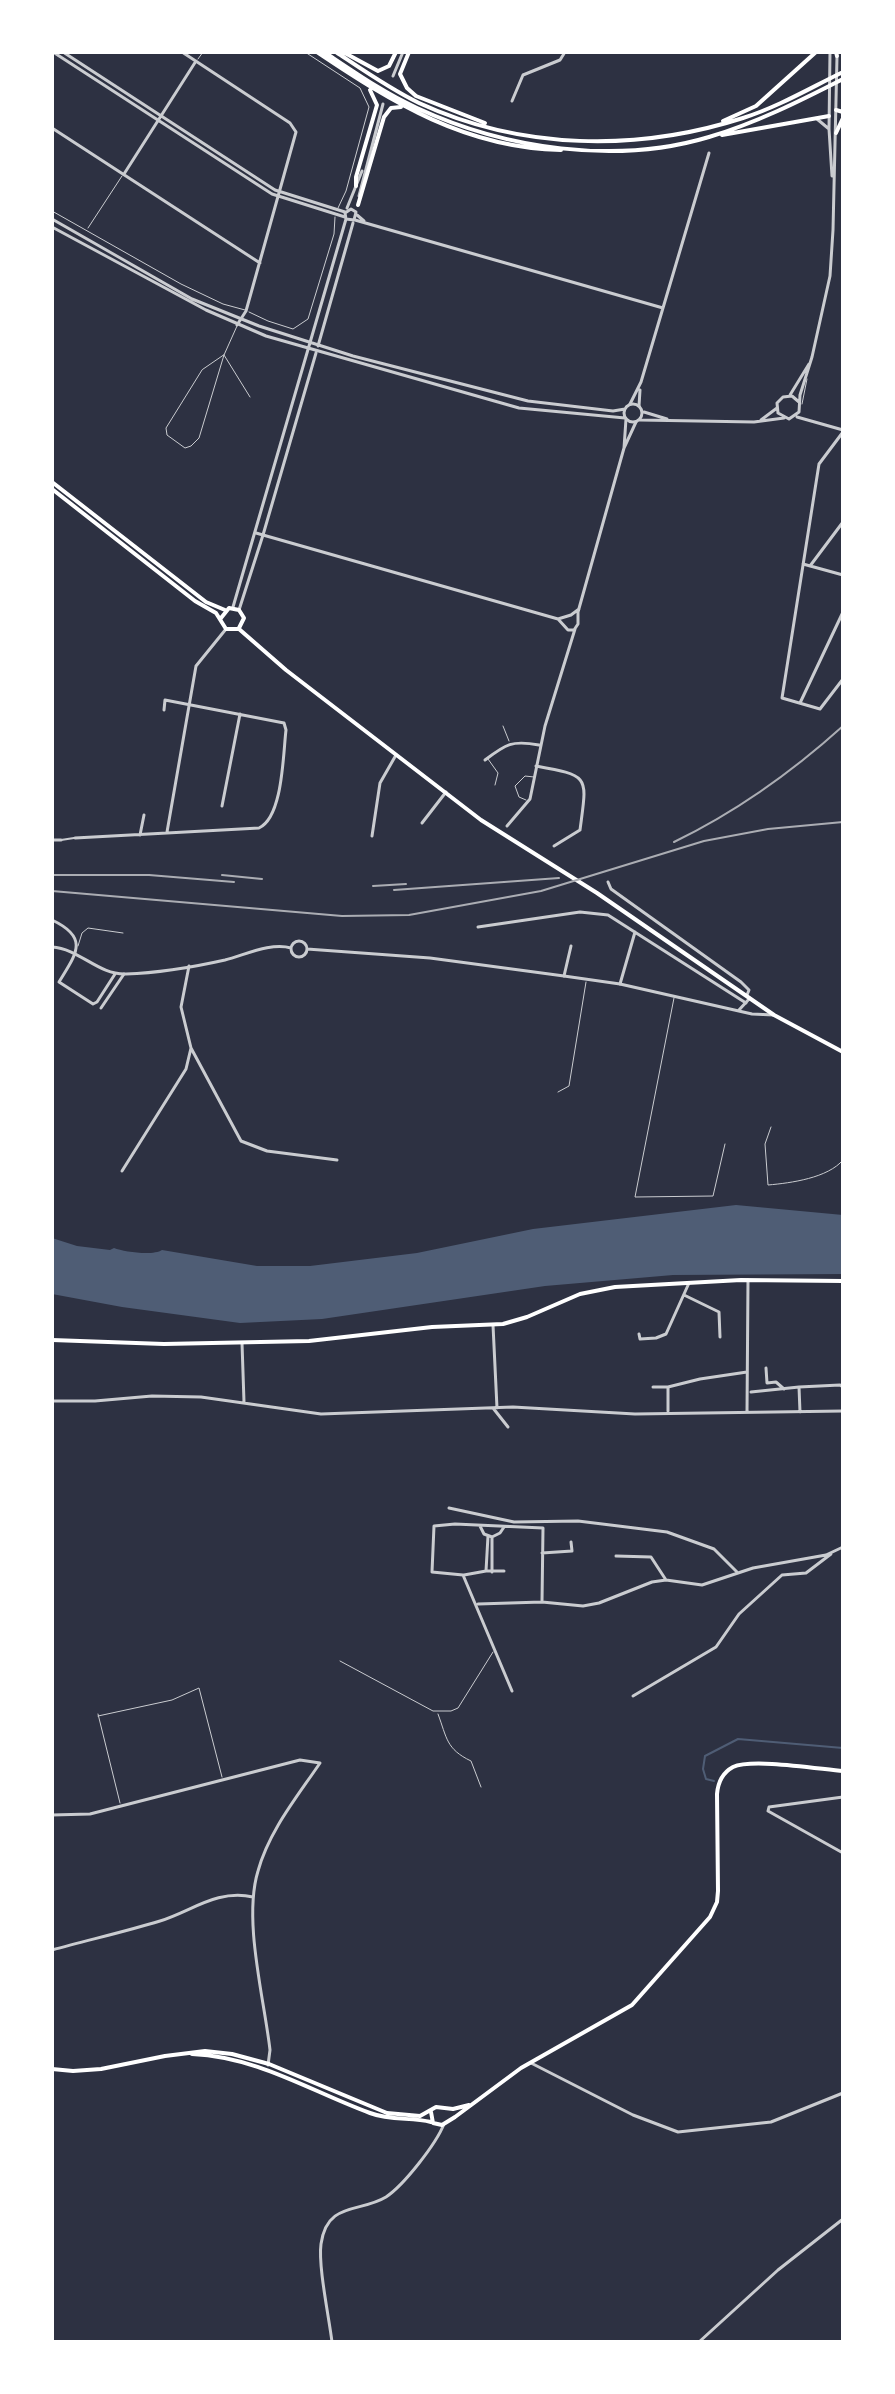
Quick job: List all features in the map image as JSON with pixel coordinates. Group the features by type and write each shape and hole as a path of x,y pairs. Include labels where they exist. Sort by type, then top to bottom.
{"main road":[{"path":"317,52 407,109 444,125 511,145 539,149 654,148 829,116"},
{"path":"324,52 389,94 447,121 520,141 587,150"},
{"path":"336,52 393,89 461,119 552,139 609,142 654,139 704,129 760,112 843,72"},
{"path":"343,52 378,71 389,66 396,52"},
{"path":"409,52 400,74 411,92 514,133"},
{"path":"704,129 756,106 816,52"},
{"path":"708,138 762,118 843,79"},
{"path":"356,186 377,105 371,91 359,81"},
{"path":"358,205 387,112 395,107 407,109"},
{"path":"836,110 843,115 836,133"},
{"path":"52,482 206,602 225,610 236,609 244,618 239,629"},
{"path":"52,489 221,618 226,629 239,629 286,670 496,830 568,873 774,1015 843,1052"},
{"path":"221,618 225,610"},
{"path":"52,1340 141,1344 309,1341 432,1327 493,1325 527,1317 566,1299 598,1289 748,1280 843,1281"},
{"path":"268,2066 372,2114 399,2120 445,2123 531,2063 628,2008 641,1997 714,1910 718,1895 719,1781 728,1770 750,1764 843,1771"},
{"path":"52,2069 101,2069 178,2054 206,2053 268,2066 381,2112 414,2117 438,2107 445,2110 460,2108 478,2100"},
{"path":"445,2110 448,2114 445,2123"},
{"path":"431,2112 433,2123"}],"street":[{"path":"53,52 279,195 663,308"},
{"path":"63,52 159,118"},
{"path":"182,52 295,129 246,311 237,325"},
{"path":"393,76 403,52"},
{"path":"512,101 523,75 560,60 565,52"},
{"path":"833,187 829,102 830,62 835,54"},
{"path":"795,417 807,379 830,276 836,133 835,54"},
{"path":"124,174 196,61"},
{"path":"236,609 346,215 383,104"},
{"path":"829,116 836,110"},
{"path":"817,119 829,129"},
{"path":"52,128 260,263"},
{"path":"52,219 192,299 242,319 318,345 528,401 613,411 625,409 630,404 641,382 709,153"},
{"path":"236,609 263,535 356,217 365,163"},
{"path":"346,215 352,209 356,217"},
{"path":"52,227 128,270 237,325 316,351 519,408 638,421 757,421 795,417 843,431 819,464 782,698 820,709 843,679"},
{"path":"757,421 768,417 777,408 780,399 790,396 812,357"},
{"path":"641,382 639,406 642,412 671,420"},
{"path":"790,396 809,420"},
{"path":"630,404 639,406"},
{"path":"777,408 784,418"},
{"path":"624,448 625,409"},
{"path":"496,830 507,826 528,801 540,745 576,628 624,448 642,412"},
{"path":"810,566 843,522"},
{"path":"256,533 563,621"},
{"path":"803,564 843,575"},
{"path":"563,621 579,609"},
{"path":"800,703 843,612"},
{"path":"571,615 577,619"},
{"path":"563,621 570,641"},
{"path":"565,629 571,631 576,628"},
{"path":"167,833 196,666 226,629"},
{"path":"52,840 259,828 268,821 278,797 286,730 284,723 165,700 164,710"},
{"path":"222,806 240,714"},
{"path":"486,759 518,741 540,745"},
{"path":"372,836 380,783 396,755"},
{"path":"536,766 576,774 584,787 580,830 554,846"},
{"path":"422,823 446,792"},
{"path":"140,835 144,815"},
{"path":"507,826 507,837"},
{"path":"608,882 611,889 741,982 749,990 746,1003 739,1010"},
{"path":"478,927 519,919 598,912 608,915 746,1003"},
{"path":"52,920 69,931 78,946 59,982"},
{"path":"620,984 635,932"},
{"path":"291,948 301,941 307,949 419,957 587,979 774,1015"},
{"path":"564,976 571,946"},
{"path":"52,947 77,953 115,974 189,966 277,947 291,948"},
{"path":"291,948 298,957 306,954 307,949"},
{"path":"189,966 181,1007 191,1048 241,1141 267,1151 337,1160"},
{"path":"52,981 59,982 93,1004 115,974"},
{"path":"101,1008 124,974"},
{"path":"746,1012 759,1004"},
{"path":"122,1171 183,1075 191,1048"},
{"path":"747,1412 748,1280"},
{"path":"639,1334 640,1339 666,1334 689,1283"},
{"path":"684,1295 719,1312 720,1337"},
{"path":"493,1325 495,1408 508,1427"},
{"path":"242,1343 244,1402"},
{"path":"766,1368 767,1383 776,1382 784,1389"},
{"path":"653,1387 747,1372"},
{"path":"668,1387 668,1413"},
{"path":"799,1387 800,1412"},
{"path":"751,1392 843,1387"},
{"path":"52,1401 201,1397 321,1414 495,1408 635,1414 843,1411"},
{"path":"449,1508 514,1522 578,1521 667,1532 714,1549 738,1573"},
{"path":"504,1571 463,1575 432,1572 434,1526 543,1528 542,1602"},
{"path":"480,1526 490,1536 489,1571"},
{"path":"490,1536 500,1533 504,1527"},
{"path":"542,1553 572,1551 571,1542"},
{"path":"633,1696 716,1647 739,1614 782,1575 806,1573 843,1547"},
{"path":"476,1604 542,1602 583,1606 599,1603 652,1582 666,1580 702,1585 738,1573 834,1552"},
{"path":"616,1556 651,1557 666,1580"},
{"path":"778,1563 782,1575"},
{"path":"463,1575 512,1691"},
{"path":"52,1815 90,1814 300,1760 320,1763 276,1830 258,1870 253,1897 254,1931 270,2050 268,2066"},
{"path":"843,1797 769,1807 768,1811 843,1853"},
{"path":"52,1950 160,1921 209,1899 226,1895 253,1897"},
{"path":"531,2063 633,2115 678,2132 771,2122 843,2093"},
{"path":"433,2123 433,2141"},
{"path":"332,2342 321,2252 326,2228 344,2210 380,2200 395,2190 445,2123"},
{"path":"699,2342 778,2270 843,2219"}],"lane":[{"path":"196,61 203,52"},
{"path":"52,211 181,284 223,304 293,329 308,319 334,234 336,212 346,191 369,107 360,88 305,52"},
{"path":"86,231 124,174"},
{"path":"224,355 202,370 166,428 170,439 185,448 199,438 224,355 237,325"},
{"path":"224,355 250,397"},
{"path":"503,726 510,744"},
{"path":"486,759 498,773 495,785"},
{"path":"528,801 519,797 515,786 525,776 534,777"},
{"path":"78,946 82,933 88,928 123,933"},
{"path":"558,1092 569,1086 587,979"},
{"path":"674,996 635,1197 713,1196 725,1144"},
{"path":"771,1127 765,1144 768,1185 784,1184 829,1171 843,1160"},
{"path":"340,1661 437,1712 458,1708 495,1648"},
{"path":"120,1806 98,1715 172,1700 199,1688 223,1779"},
{"path":"437,1712 448,1744 454,1752 471,1761 481,1787"}],"water":[{"path":"736,1205 843,1215 843,1274 673,1275 545,1286 322,1319 240,1323 52,1294 52,1238 77,1246 138,1253 162,1250 257,1266 310,1266 417,1253 533,1229"}],"waterway":[{"path":"714,1781 706,1779 703,1769 705,1756 738,1739 843,1748"}],"railway":[{"path":"674,842 763,790 843,726"},
{"path":"52,891 342,916 409,915 541,891 704,841 768,829 843,822"},
{"path":"52,875 149,875 234,882"},
{"path":"222,875 262,879"},
{"path":"394,890 559,878"},
{"path":"373,886 406,884"}]}
